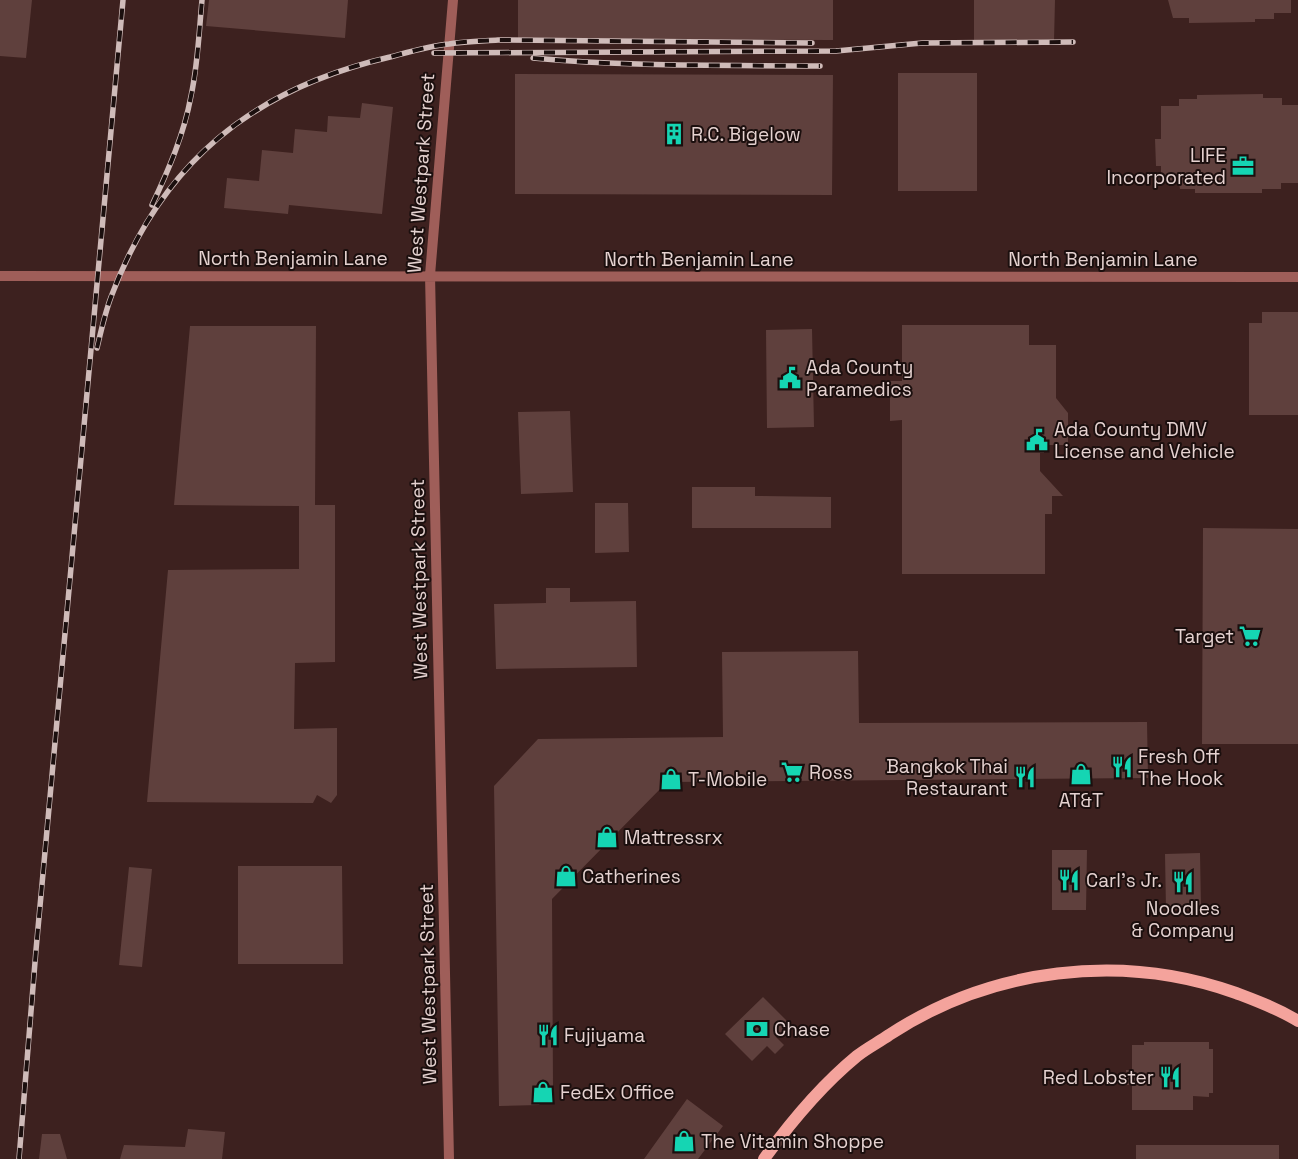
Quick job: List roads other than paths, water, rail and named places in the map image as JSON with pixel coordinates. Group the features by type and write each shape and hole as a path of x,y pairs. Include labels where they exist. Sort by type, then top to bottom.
{"main road":[{"path":"764,1159 792,1122 858,1055 934,1009 968,995 1013,981 1054,973 1096,970 1140,971 1184,978 1220,988 1259,1002 1298,1021"}],"street":[{"name":"West Westpark Street","path":"449,1159 430,275 453,0"},
{"name":"North Benjamin Lane","path":"0,276 1298,277"}],"railway":[{"path":"19,1159 36,950 123,0"},
{"path":"152,205 175,151 188,110 195,72 202,0"},
{"path":"97,348 111,297 132,250 156,207 185,171 218,139 254,112 295,89 340,71 419,49 467,42 498,40 812,43"},
{"path":"434,53 836,51 922,43 1073,42"},
{"path":"533,58 640,64 820,66"}],"place":[{"name":"R.C. Bigelow","path":"674,134"},
{"name":"LIFE Incorporated","path":"1243,166"},
{"name":"Ada County Paramedics","path":"790,378"},
{"name":"Ada County DMV License and Vehicle","path":"1037,440"},
{"name":"Target","path":"1250,636"},
{"name":"Fresh Off The Hook","path":"1122,767"},
{"name":"Ross","path":"792,772"},
{"name":"AT&T","path":"1081,774"},
{"name":"Bangkok Thai Restaurant","path":"1025,777"},
{"name":"T-Mobile","path":"671,779"},
{"name":"Mattressrx","path":"607,837"},
{"name":"Catherines","path":"566,876"},
{"name":"Carl's Jr.","path":"1069,880"},
{"name":"Noodles & Company","path":"1183,882"},
{"name":"Chase","path":"757,1029"},
{"name":"Fujiyama","path":"548,1035"},
{"name":"Red Lobster","path":"1170,1077"},
{"name":"FedEx Office","path":"543,1092"},
{"name":"The Vitamin Shoppe","path":"684,1141"}]}
